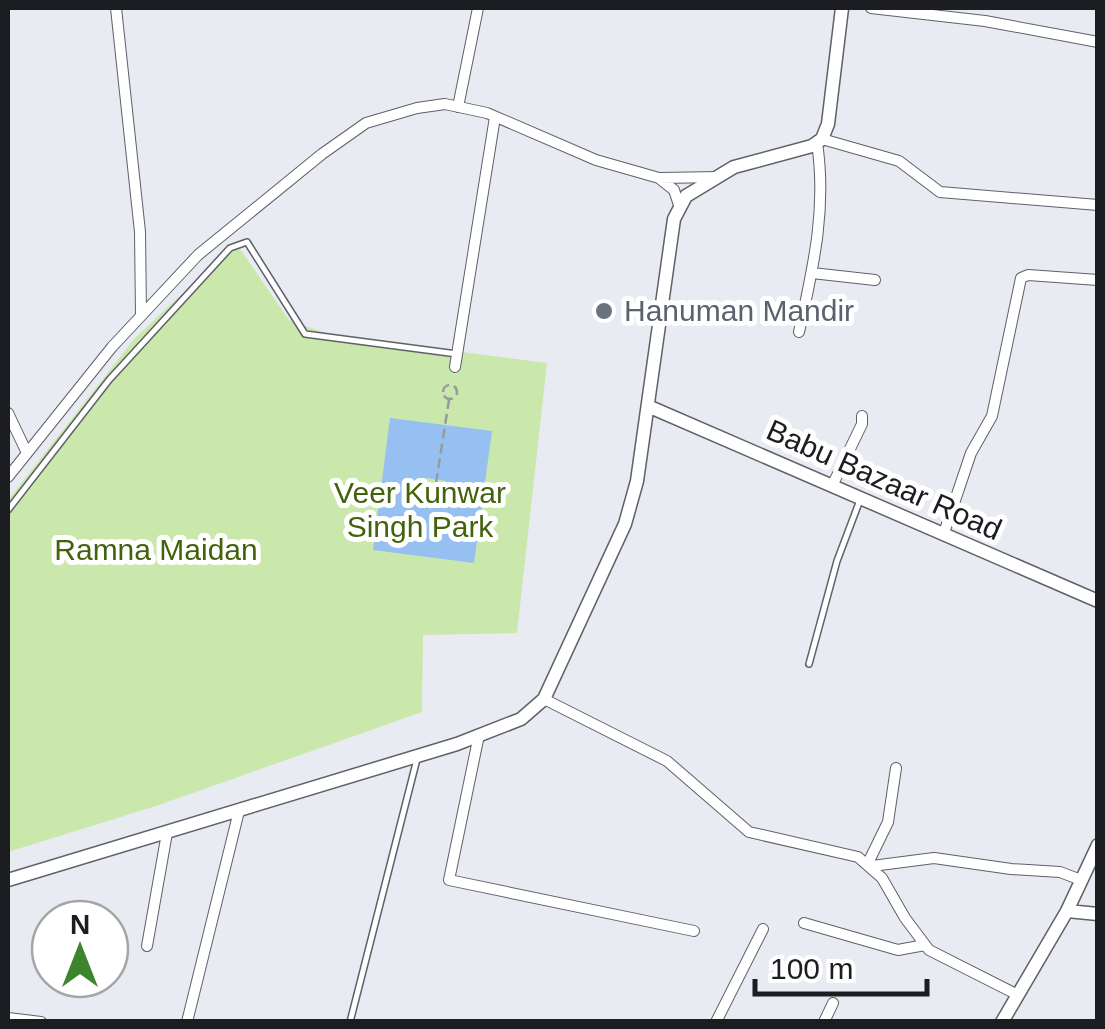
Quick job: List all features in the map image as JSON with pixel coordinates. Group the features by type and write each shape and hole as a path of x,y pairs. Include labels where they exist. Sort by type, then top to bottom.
{"street":[{"path":"116,8 140,232 141,316"},
{"path":"458,106 478,8"},
{"path":"799,332 822,200 819,141 830,112 842,8"},
{"path":"871,8 985,20 1098,42"},
{"path":"8,478 112,347 198,255 366,123 445,104 495,116 596,160 659,178 718,177"},
{"path":"454,367 495,116"},
{"path":"8,880 418,756 521,719 544,699 625,524 650,407 674,219 686,196 734,167 819,141 900,161 940,192 1098,205"},
{"path":"659,178 674,190 680,208"},
{"path":"812,274 875,280"},
{"path":"944,533 972,452 992,416 1021,278 1028,275 1098,280"},
{"name":"Babu Bazaar Road","path":"650,407 1098,601"},
{"path":"8,413 27,453"},
{"path":"833,484 862,424 862,416"},
{"path":"544,699 667,761 749,832 835,849 870,864 934,858 1060,872 1081,880"},
{"path":"480,735 449,880 694,931"},
{"path":"870,864 888,822 896,768"},
{"path":"186,1022 238,811"},
{"path":"147,946 167,832"},
{"path":"1002,1022 1066,911 1098,845"},
{"path":"870,864 925,946 941,958 1018,995"},
{"path":"1066,911 1098,914"},
{"path":"804,923 898,950 925,946"},
{"path":"716,1022 763,929"},
{"path":"824,1022 833,1003"},
{"path":"8,1018 41,1022"}],"lane":[{"path":"8,510 109,380 230,248 248,242 305,334 457,354"},
{"path":"809,664 837,561 861,496"},
{"path":"350,1022 418,756"}],"path":[{"path":"436,483 449,400"}],"green space":[{"name":"Ramna Maidan","path":"236,243 289,320 331,335 547,363 517,633 423,635 422,712 156,806 8,852 8,500 135,338"}],"water":[{"path":"390,418 492,431 474,563 373,550","holes":["426,478 446,481 442,502 423,499"]}],"place":[{"name":"Hanuman Mandir","path":"604,311"}],"park label":[{"name":"Veer Kunwar Singh Park","path":"420,510"}]}
